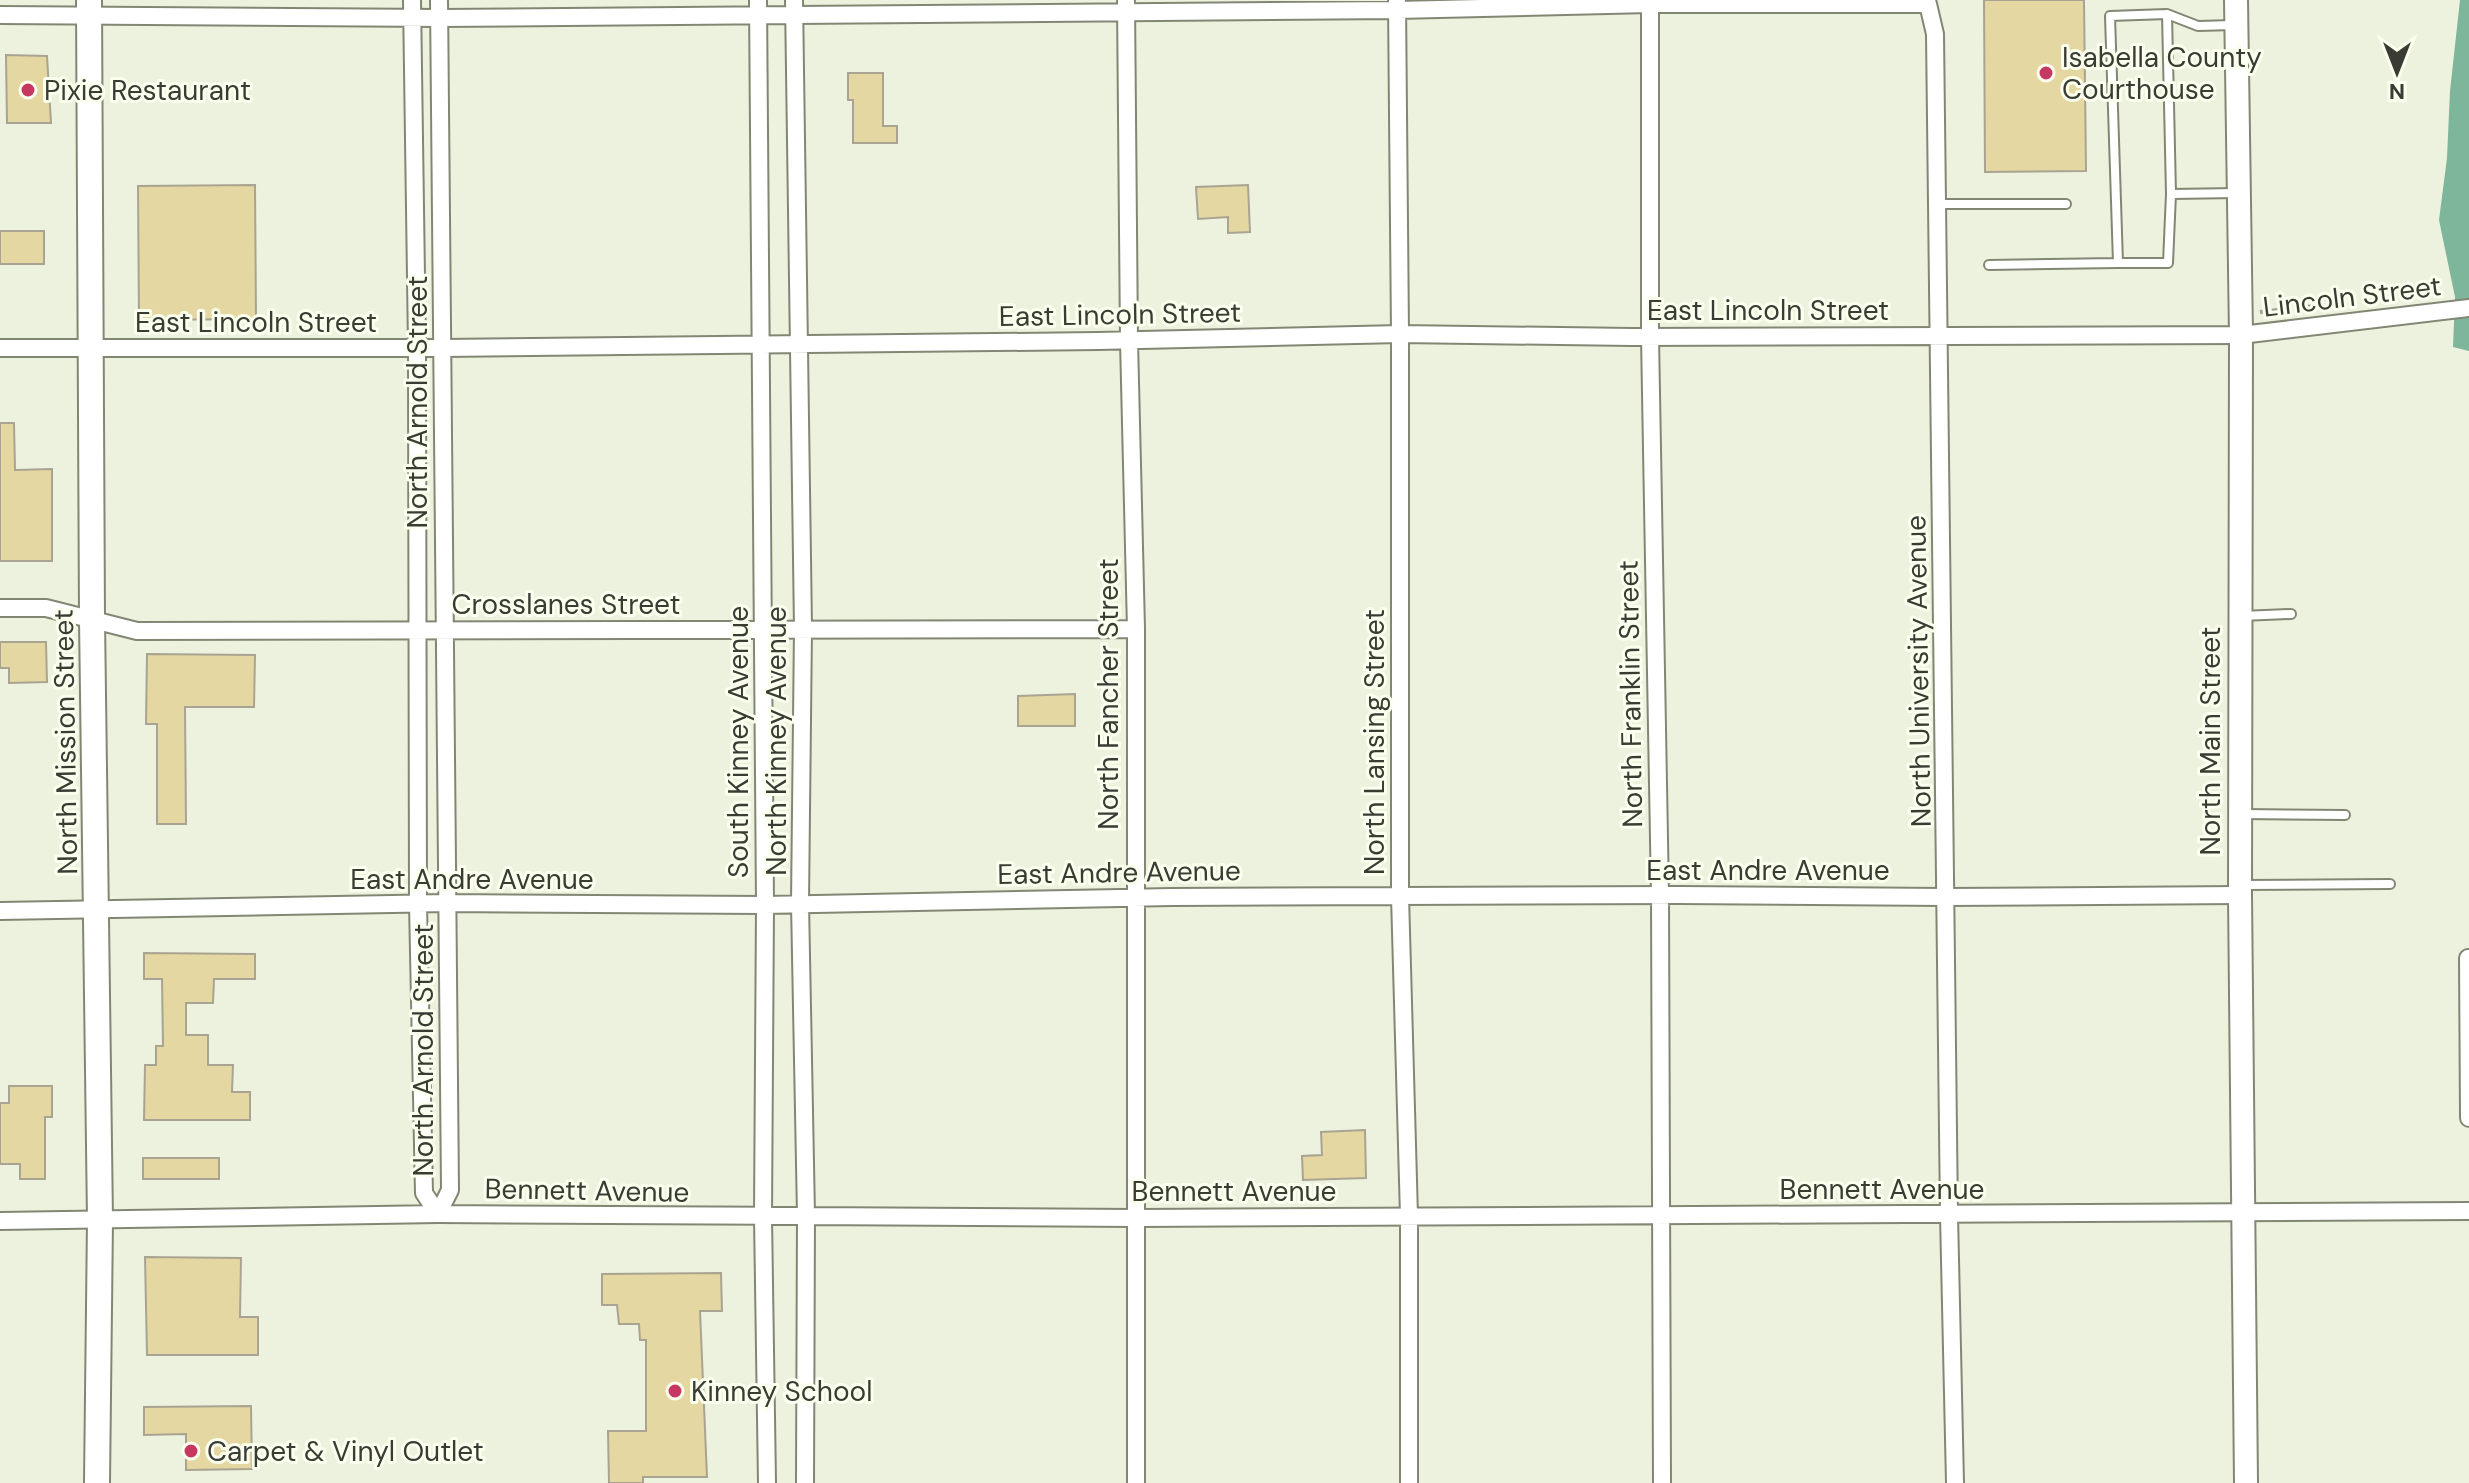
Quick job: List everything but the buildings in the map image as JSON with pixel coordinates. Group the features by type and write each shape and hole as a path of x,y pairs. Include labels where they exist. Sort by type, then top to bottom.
{"main road":[{"name":"North Mission Street","path":"90,8 92,619 100,1220 97,1483"}],"street":[{"name":"North Arnold Street","path":"412,0 417,347 418,904 424,1193 438,1214 450,1190 439,0"},
{"name":"North Main Street","path":"2236,0 2241,335 2240,890 2246,1483"},
{"name":"North Franklin Street","path":"1650,2 1650,337 1660,895 1662,1483"},
{"path":"0,15 90,8 439,18 758,7 1811,2"},
{"name":"North University Avenue","path":"1811,2 1928,4 1935,34 1955,1483"},
{"name":"North Lansing Street","path":"1397,5 1400,896 1409,1216 1409,1483"},
{"name":"North Fancher Street","path":"1126,6 1136,629 1136,1483"},
{"name":"South Kinney Avenue","path":"758,7 767,1483"},
{"name":"North Kinney Avenue","path":"794,7 803,628 800,903 806,1215 805,1483"},
{"name":"Lincoln Street","path":"2241,335 2469,308"},
{"name":"East Lincoln Street","path":"0,348 443,348 1129,341 1400,334 1650,337 2241,335"},
{"name":"Crosslanes Street","path":"0,608 46,608 137,631 1136,629"},
{"name":"East Andre Avenue","path":"0,911 447,903 765,905 1135,897 1946,897 2240,890"},
{"path":"2468,958 2469,1118"},
{"name":"Bennett Avenue","path":"0,1221 438,1214 1137,1218 2469,1211"}],"lane":[{"path":"1989,265 2168,263 2171,194 2167,14"},
{"path":"2118,263 2110,16 2167,14 2198,26 2237,25"},
{"path":"2171,194 2239,193"},
{"path":"1938,204 2066,204"},
{"path":"2240,616 2291,614"},
{"path":"2240,814 2345,815"},
{"path":"2240,890 2390,884"}],"shaded area":[{"path":"2460,0 2469,0 2469,351 2453,347 2455,297 2439,220"}],"place":[{"name":"Isabella County Courthouse","path":"2046,73"},
{"name":"Pixie Restaurant","path":"28,90"},
{"name":"Kinney School","path":"675,1391"},
{"name":"Carpet & Vinyl Outlet","path":"191,1451"}]}
